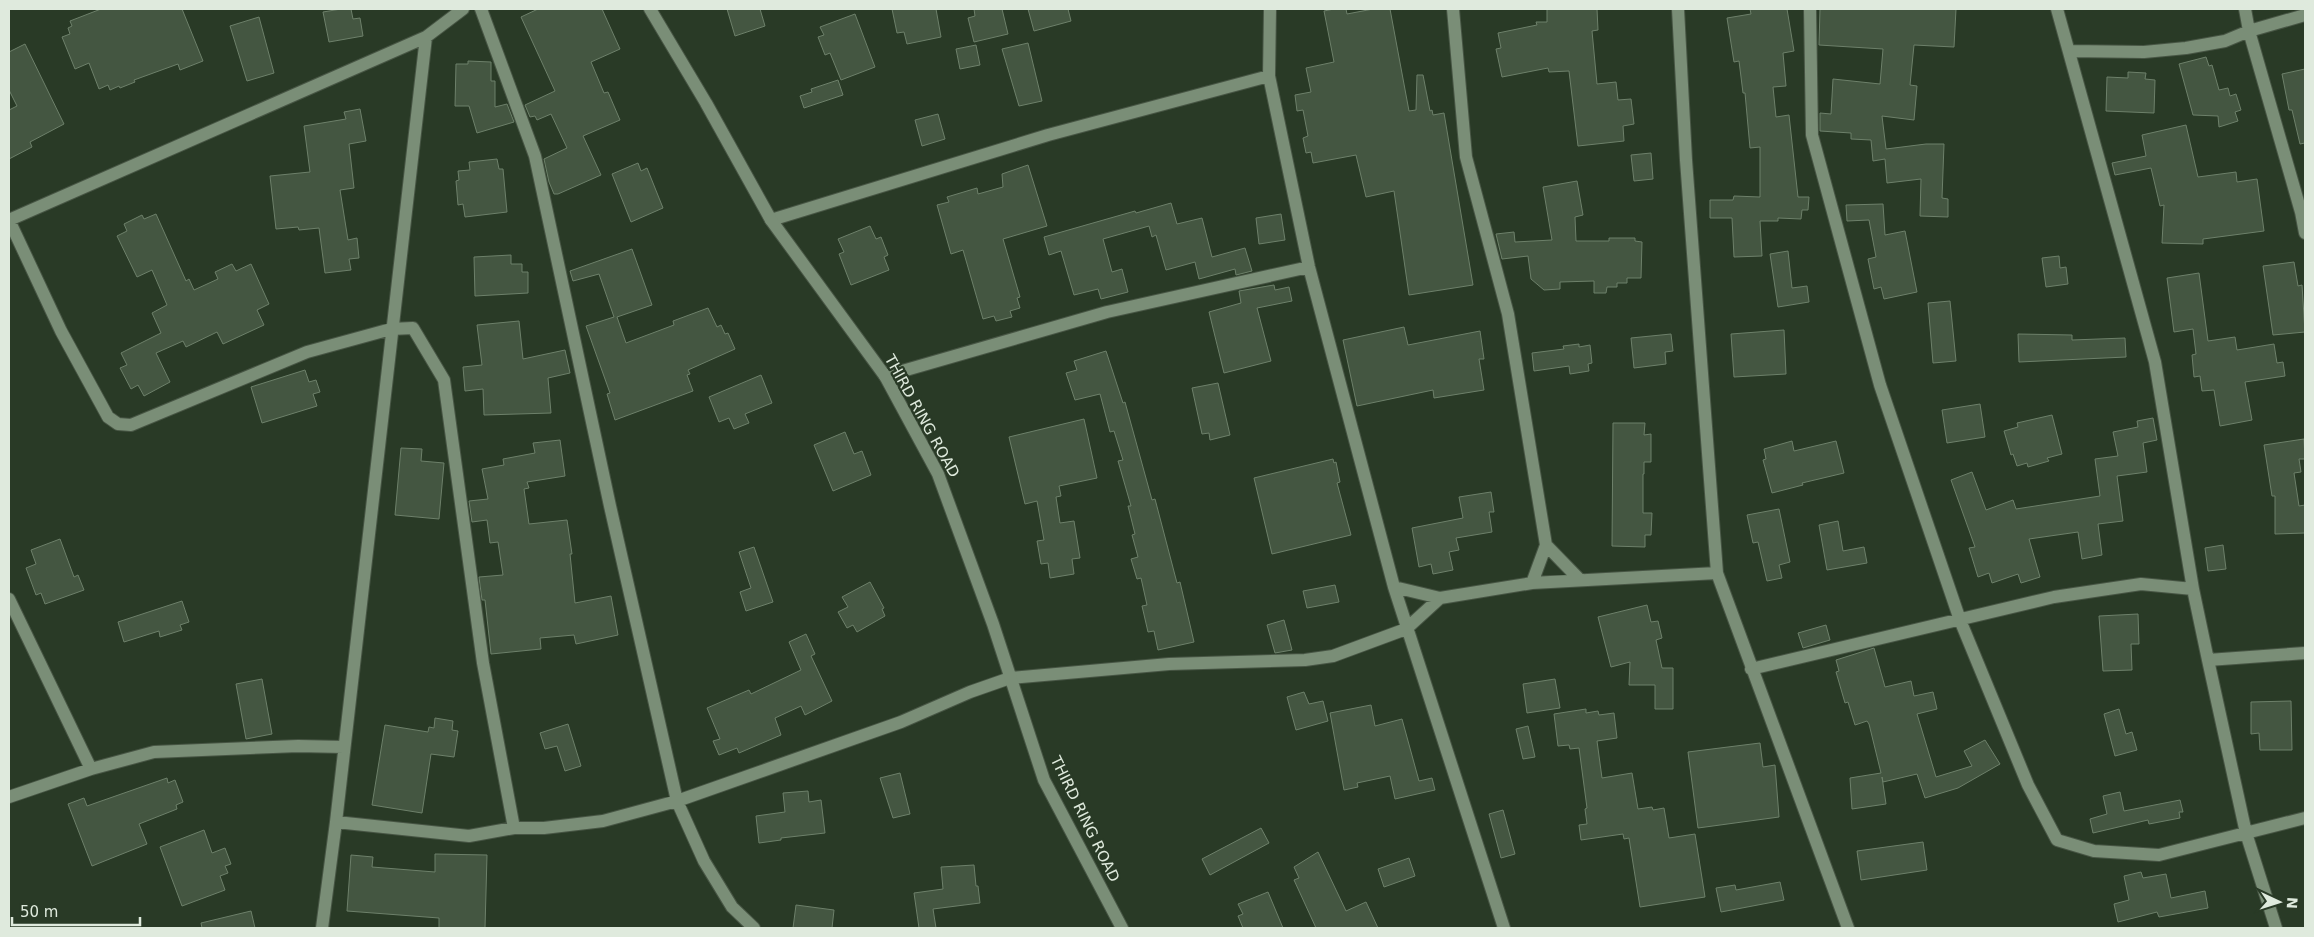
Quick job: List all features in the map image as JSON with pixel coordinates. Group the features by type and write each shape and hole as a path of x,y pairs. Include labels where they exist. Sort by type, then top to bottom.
{"street":[{"path":"463,9 426,37 9,220 61,331 108,417 118,424 131,425 307,352 391,329 413,328 444,380 483,663 514,828"},
{"path":"481,9 535,156 610,506 677,801 704,861 732,906 754,928"},
{"name":"THIRD RING ROAD","path":"650,9 706,103 771,220 885,376 938,474 993,624 1044,780 1122,928"},
{"path":"1270,9 1269,76 1309,268 1406,629 1504,928"},
{"path":"1453,9 1466,157 1508,314 1546,545 1532,583"},
{"path":"1678,9 1686,160 1717,573 1751,669 1847,920 1848,928"},
{"path":"1810,9 1812,135 1880,385 1960,620 2028,784 2057,840 2094,851 2160,855 2305,818"},
{"path":"2058,9 2155,362 2193,589 2208,660 2246,833 2276,928"},
{"path":"2245,9 2249,31 2303,212 2305,233"},
{"path":"2070,51 2144,52 2186,48 2225,41 2249,31 2305,15"},
{"path":"322,928 336,822 391,329 426,37"},
{"path":"771,220 1048,135 1269,76"},
{"path":"885,376 1107,312 1309,268"},
{"path":"1546,545 1580,580"},
{"path":"1394,587 1440,598 1532,583 1717,573"},
{"path":"1751,669 2054,597 2141,584 2193,589"},
{"path":"336,822 469,836 514,828 544,828 603,821 677,801 901,722 970,692 1010,678 1169,664 1305,660 1333,656 1406,629 1440,598"},
{"path":"9,599 91,769"},
{"path":"2208,660 2305,653"},
{"path":"9,797 91,769 154,752 289,746 344,747"}],"building":[{"path":"101,9 182,9 203,61 180,70 178,64 134,80 135,82 120,88 119,86 110,90 108,85 99,89 89,63 75,69 62,37 70,34 68,28 72,26 70,21"},
{"path":"351,9 353,19 360,18 363,36 329,42 323,12"},
{"path":"538,9 602,9 620,49 591,62 604,93 608,92 620,120 583,136 601,175 558,194 554,194 549,182 544,159 567,148 551,114 537,120 535,116 530,117 525,105 555,91 521,17"},
{"path":"727,9 760,9 765,26 735,36"},
{"path":"892,9 936,9 941,37 907,44 904,32 897,33"},
{"path":"974,9 1002,9 1008,34 974,42 968,18 975,16"},
{"path":"1028,9 1068,9 1071,21 1034,31"},
{"path":"1346,9 1347,14 1373,9 1390,9 1409,111 1416,110 1417,75 1423,75 1430,111 1432,110 1433,115 1444,113 1473,285 1409,295 1394,191 1366,197 1356,155 1313,163 1311,152 1306,153 1303,138 1308,136 1303,110 1297,111 1295,95 1311,92 1306,68 1334,62 1324,11"},
{"path":"1547,9 1597,9 1598,30 1592,31 1597,84 1616,82 1618,100 1631,99 1634,124 1623,126 1624,141 1578,146 1569,71 1549,72 1548,68 1502,77 1496,49 1501,48 1498,33 1537,25 1536,22 1547,22"},
{"path":"1750,9 1787,9 1794,51 1783,53 1786,86 1773,87 1776,117 1789,115 1798,197 1809,197 1808,210 1802,210 1801,219 1778,218 1778,221 1760,221 1762,256 1734,257 1732,218 1710,218 1710,200 1733,200 1734,196 1760,197 1760,147 1750,148 1745,93 1743,93 1739,61 1734,62 1727,18 1751,14"},
{"path":"1820,9 1956,9 1954,47 1914,45 1910,85 1917,86 1914,120 1882,116 1886,149 1926,144 1944,144 1942,198 1948,199 1948,217 1920,216 1921,179 1887,183 1885,159 1873,161 1871,140 1851,139 1851,133 1820,131 1820,113 1831,114 1833,79 1880,84 1883,49 1819,45"},
{"path":"855,14 875,67 841,80 830,53 825,55 818,37 824,35 820,27"},
{"path":"259,17 274,73 247,81 230,26"},
{"path":"1028,43 1042,101 1019,106 1002,49"},
{"path":"25,44 64,124 30,142 32,147 9,159 9,110 17,106 9,90 9,52"},
{"path":"976,45 980,65 960,69 956,49"},
{"path":"2206,57 2209,66 2212,65 2219,90 2228,88 2230,96 2236,94 2241,110 2235,112 2238,121 2219,127 2218,116 2193,115 2179,64"},
{"path":"468,61 491,62 491,81 495,81 495,107 507,104 514,122 477,133 469,106 455,106 456,64 468,64"},
{"path":"2305,69 2305,143 2300,144 2292,110 2289,110 2282,74"},
{"path":"2128,72 2146,73 2145,79 2155,80 2154,113 2106,111 2107,77 2128,78"},
{"path":"838,80 843,95 804,108 800,96 812,92 811,89"},
{"path":"360,109 366,141 349,144 354,188 340,190 348,240 357,238 359,258 349,259 351,270 325,273 319,228 299,230 298,227 276,229 270,176 310,172 304,126 346,119 344,112"},
{"path":"938,114 945,139 922,146 915,120"},
{"path":"2186,125 2198,177 2236,172 2237,182 2257,179 2264,231 2203,239 2203,244 2162,243 2164,205 2160,206 2151,168 2115,175 2112,163 2146,156 2142,135"},
{"path":"1651,153 1653,179 1634,181 1631,155"},
{"path":"497,159 499,169 503,169 507,212 465,217 463,204 458,205 456,181 459,180 458,171 470,170 469,162"},
{"path":"638,163 641,171 647,168 663,208 631,222 612,174"},
{"path":"1028,165 1047,226 1003,239 1020,297 1017,298 1020,308 1010,311 1012,317 996,321 994,316 983,319 963,250 951,254 937,205 949,202 947,197 977,188 978,194 1003,187 1002,174"},
{"path":"1577,181 1583,215 1575,217 1576,241 1609,241 1609,238 1635,238 1635,241 1642,242 1641,278 1627,278 1627,283 1617,283 1617,287 1607,287 1606,293 1594,293 1594,281 1560,282 1560,289 1544,290 1531,279 1528,256 1502,259 1496,234 1514,232 1515,242 1552,240 1543,187"},
{"path":"1171,203 1177,224 1202,218 1212,257 1245,248 1252,271 1236,275 1235,269 1199,279 1195,262 1166,270 1156,235 1152,237 1149,226 1103,239 1112,272 1122,269 1128,292 1101,299 1098,289 1074,295 1061,251 1049,255 1044,237 1135,211 1136,213"},
{"path":"1883,204 1885,235 1905,231 1917,292 1884,299 1881,287 1874,289 1868,259 1876,257 1869,220 1847,221 1846,205"},
{"path":"156,214 186,281 189,279 194,290 218,279 215,272 232,264 236,271 251,264 269,304 257,310 264,325 223,344 217,332 186,347 183,341 156,353 170,382 144,396 138,385 131,389 120,368 127,365 121,353 161,333 152,313 167,305 152,270 137,277 117,236 127,231 124,224 142,215 144,219"},
{"path":"1281,214 1285,240 1259,244 1256,218"},
{"path":"870,226 876,239 881,237 888,255 884,257 889,270 851,285 839,254 844,252 838,239"},
{"path":"632,249 652,305 617,317 626,343 674,325 673,321 708,308 717,327 721,325 725,334 728,333 735,349 688,370 690,374 687,375 693,391 615,420 607,394 610,393 586,326 614,317 599,274 573,281 570,271"},
{"path":"1788,251 1792,288 1807,286 1809,302 1778,307 1770,254"},
{"path":"511,255 511,264 522,264 522,272 528,272 528,293 475,296 474,257"},
{"path":"2059,256 2060,268 2066,267 2068,284 2046,287 2042,258"},
{"path":"2294,262 2298,286 2302,285 2305,332 2273,335 2263,266"},
{"path":"2199,273 2208,341 2235,337 2237,350 2274,344 2277,363 2283,362 2285,376 2245,382 2252,420 2220,426 2214,390 2202,391 2200,376 2194,377 2192,355 2196,354 2193,329 2174,332 2167,278"},
{"path":"1274,285 1275,290 1289,287 1292,301 1257,308 1271,361 1224,373 1209,312 1241,303 1239,291"},
{"path":"1950,301 1956,361 1933,363 1928,303"},
{"path":"519,321 523,359 565,350 570,373 548,378 551,413 484,415 483,389 465,391 463,367 482,365 477,325"},
{"path":"1404,327 1408,345 1480,331 1484,359 1479,359 1484,390 1434,398 1433,390 1357,406 1343,340"},
{"path":"1784,330 1786,374 1734,377 1731,334"},
{"path":"1671,334 1673,351 1665,352 1666,364 1634,368 1631,338"},
{"path":"2018,334 2072,335 2072,340 2125,338 2126,357 2019,362"},
{"path":"1579,344 1579,347 1590,345 1592,363 1588,364 1589,371 1570,374 1569,366 1534,371 1532,353 1564,349 1563,346"},
{"path":"1106,351 1123,403 1125,402 1152,500 1155,499 1177,583 1180,582 1194,642 1158,650 1154,631 1148,632 1142,606 1147,605 1141,578 1137,579 1131,559 1138,557 1132,535 1135,534 1128,506 1131,506 1118,461 1123,460 1114,431 1110,432 1100,394 1075,400 1066,373 1077,370 1074,361"},
{"path":"305,370 309,382 316,380 320,392 313,394 317,406 262,423 251,387"},
{"path":"761,375 772,403 745,414 749,423 734,429 729,418 719,422 709,397"},
{"path":"1218,383 1230,435 1210,440 1209,433 1202,434 1192,388"},
{"path":"1980,404 1985,437 1947,443 1942,410"},
{"path":"2052,415 2062,454 2047,458 2049,461 2028,467 2027,463 2017,466 2013,454 2011,455 2004,431 2018,427 2017,423"},
{"path":"2153,418 2157,440 2143,443 2147,472 2117,476 2123,521 2098,524 2102,555 2082,559 2078,532 2029,539 2040,577 2021,583 2018,574 1992,583 1989,573 1978,577 1969,548 1975,547 1951,480 1972,472 1986,510 2013,500 2016,509 2100,496 2095,459 2118,456 2113,432 2138,427 2137,421"},
{"path":"1084,419 1097,478 1059,486 1061,496 1056,497 1060,523 1074,521 1080,558 1072,559 1074,574 1050,578 1048,563 1041,564 1037,541 1044,540 1037,501 1025,504 1009,437"},
{"path":"1613,423 1645,423 1644,435 1651,434 1651,462 1644,462 1643,474 1643,513 1652,513 1651,535 1645,535 1645,547 1612,546"},
{"path":"845,432 854,454 862,451 871,475 833,491 814,445"},
{"path":"2304,439 2305,459 2299,459 2301,472 2294,473 2299,506 2305,505 2305,533 2275,534 2275,496 2272,496 2264,445"},
{"path":"560,440 565,476 527,482 529,488 524,489 529,524 567,520 572,554 570,554 575,603 611,596 618,635 576,644 574,635 540,638 541,649 491,654 485,600 482,600 479,577 503,575 498,542 490,543 487,520 472,522 469,501 488,499 482,469 504,465 503,459 535,453 533,443"},
{"path":"1792,441 1794,451 1836,441 1844,473 1802,483 1803,485 1772,493 1763,460 1766,459 1764,449"},
{"path":"401,448 422,449 421,461 444,463 439,519 395,515"},
{"path":"1333,459 1334,463 1336,462 1340,482 1337,483 1351,535 1272,554 1254,478"},
{"path":"1491,492 1494,512 1489,512 1492,532 1456,538 1459,550 1449,552 1453,570 1433,574 1431,564 1419,567 1412,528 1463,518 1459,497"},
{"path":"1779,509 1790,562 1779,565 1782,578 1767,581 1758,542 1753,543 1747,515"},
{"path":"1838,521 1843,551 1864,547 1867,563 1827,570 1819,525"},
{"path":"60,539 74,577 78,575 84,590 45,604 41,593 36,595 26,568 36,564 31,550"},
{"path":"2223,545 2226,569 2208,571 2205,548"},
{"path":"754,547 773,602 746,611 740,592 751,588 739,552"},
{"path":"870,582 884,608 882,609 885,616 857,632 853,625 847,628 838,612 848,607 842,597"},
{"path":"1335,585 1339,602 1307,608 1303,591"},
{"path":"182,601 189,622 180,625 182,630 160,637 159,631 124,642 118,622"},
{"path":"1647,605 1651,622 1658,621 1662,638 1656,640 1662,668 1673,668 1673,709 1655,709 1655,685 1629,685 1630,662 1611,667 1598,617"},
{"path":"2138,614 2139,644 2131,644 2132,670 2103,671 2099,616"},
{"path":"1284,620 1292,650 1275,653 1267,625"},
{"path":"1826,625 1830,640 1803,648 1798,633"},
{"path":"806,634 815,654 811,656 832,701 805,715 801,706 775,718 781,735 739,753 737,748 719,755 713,741 720,739 707,708 749,690 751,694 801,670 789,642"},
{"path":"1874,648 1885,687 1911,681 1914,696 1933,692 1937,709 1917,714 1936,777 1972,766 1964,751 1985,740 2000,764 1958,788 1925,798 1917,774 1883,782 1882,777 1886,804 1852,809 1850,778 1881,773 1869,724 1867,721 1855,725 1848,702 1845,703 1836,672 1839,671 1836,660"},
{"path":"262,679 272,734 246,739 236,684"},
{"path":"1555,679 1560,708 1527,713 1523,684"},
{"path":"1304,692 1309,704 1323,701 1328,721 1296,730 1287,697"},
{"path":"2291,701 2292,750 2260,750 2259,733 2251,734 2251,702"},
{"path":"1371,705 1375,726 1402,719 1419,781 1432,778 1435,790 1395,799 1390,776 1357,783 1358,787 1344,790 1330,713"},
{"path":"1586,709 1586,713 1598,711 1599,715 1614,713 1617,738 1597,741 1602,778 1632,773 1638,809 1652,807 1653,810 1664,808 1669,838 1695,834 1705,897 1640,907 1629,838 1624,839 1623,834 1581,840 1579,825 1587,824 1585,809 1587,808 1579,748 1570,749 1569,745 1558,746 1554,714"},
{"path":"2119,709 2126,734 2132,732 2137,750 2115,756 2104,714"},
{"path":"435,718 453,721 452,730 458,731 454,757 431,754 422,813 372,805 385,725 428,732 429,727 434,728"},
{"path":"568,724 581,766 565,771 557,746 545,749 540,733"},
{"path":"1528,726 1535,757 1523,759 1516,729"},
{"path":"1760,743 1763,767 1775,765 1779,817 1698,828 1688,752"},
{"path":"900,773 910,814 893,818 880,778"},
{"path":"167,778 168,783 175,780 183,802 176,805 177,809 139,824 147,844 92,866 68,804 84,798 87,806"},
{"path":"808,791 809,802 821,800 825,833 781,838 781,840 759,843 756,816 785,812 783,793"},
{"path":"2120,792 2124,811 2180,800 2183,812 2179,812 2180,818 2149,824 2148,820 2093,833 2090,819 2107,814 2103,796"},
{"path":"1503,810 1515,854 1501,858 1489,814"},
{"path":"1261,828 1269,843 1210,875 1202,859"},
{"path":"204,830 212,853 225,848 231,864 225,866 228,873 220,876 225,890 182,906 160,847"},
{"path":"1923,842 1927,870 1861,880 1857,851"},
{"path":"1318,852 1346,911 1366,902 1378,928 1316,928 1294,880 1299,878 1294,867"},
{"path":"435,854 487,855 485,928 439,928 439,918 347,911 351,855 373,857 372,867 435,872"},
{"path":"1409,858 1415,876 1384,887 1378,869"},
{"path":"974,865 980,903 933,909 936,928 919,928 914,893 943,889 941,867"},
{"path":"2141,872 2143,878 2166,874 2171,898 2205,891 2208,908 2159,917 2157,912 2118,922 2114,904 2129,900 2124,876"},
{"path":"1780,882 1784,900 1721,912 1716,888 1735,885 1736,890"},
{"path":"1268,892 1283,928 1243,928 1238,916 1243,914 1238,904"},
{"path":"796,905 834,910 832,928 793,928"},
{"path":"251,911 255,928 202,928 201,923"}]}
